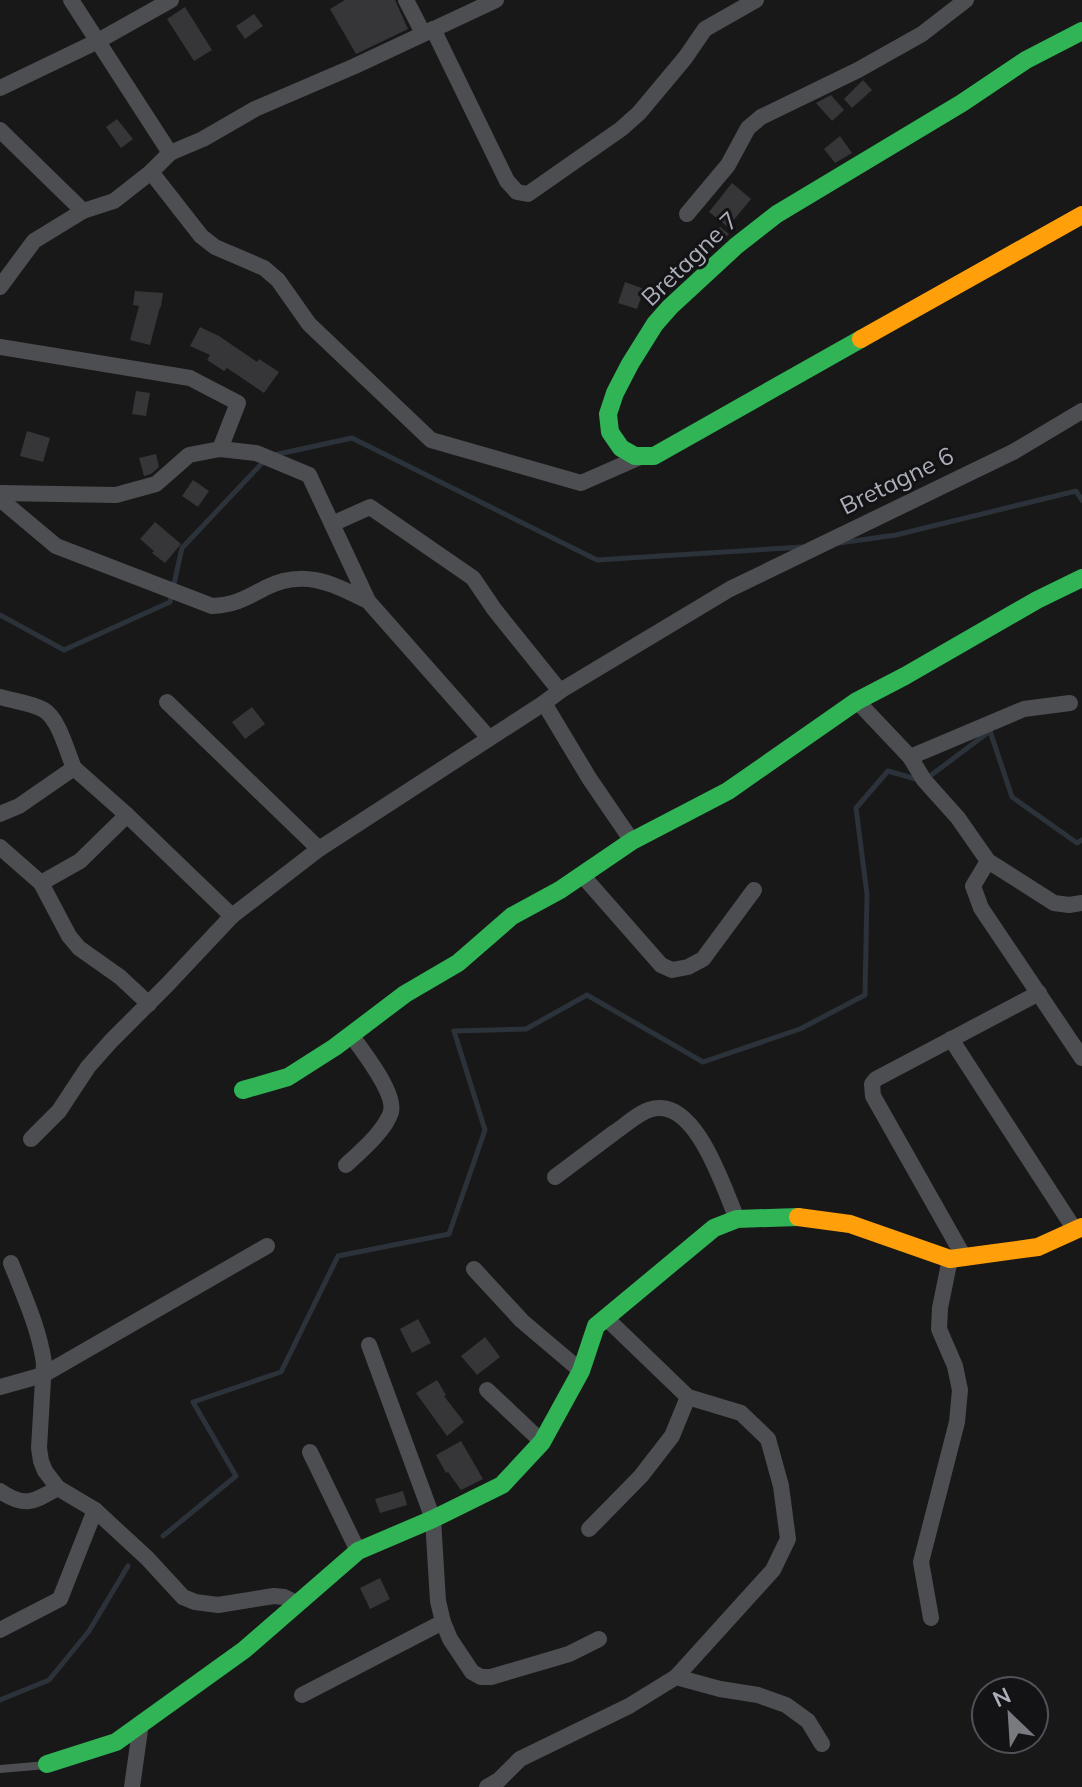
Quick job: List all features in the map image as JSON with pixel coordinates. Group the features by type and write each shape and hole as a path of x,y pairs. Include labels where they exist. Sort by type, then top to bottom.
{"street":[{"path":"71,0 170,153"},
{"path":"0,88 98,41 171,0"},
{"path":"406,0 428,31 507,181 517,192 528,194 639,113 705,29 756,0"},
{"path":"0,287 7,266 34,241 83,211 114,201 170,153 203,139 255,109 496,0"},
{"path":"687,214 728,165 748,128 761,117 858,70 922,34 966,0"},
{"name":"Bretagne 7","path":"638,458 616,442 609,430 607,417 611,400 661,316 750,232 962,103 1026,60 1082,31"},
{"path":"0,130 83,211"},
{"path":"151,172 201,236 215,247 264,268 278,280 309,324 431,440 581,483 638,458 654,456 1082,215"},
{"path":"0,347 190,378 238,403 220,449"},
{"name":"Bretagne 6","path":"31,1139 59,1111 88,1067 111,1041 232,916 319,849 560,691 730,589 1013,452 1082,411"},
{"path":"0,496 116,495 156,484 189,455 220,449 256,453 309,475 368,601 489,738"},
{"path":"0,496 56,546 212,606 242,601 288,579 309,578 330,582 368,601"},
{"path":"332,524 370,507 473,578 560,691"},
{"path":"243,1090 288,1077 405,994 458,963 512,916 560,890 632,841 728,791 857,701 1082,578"},
{"path":"0,697 43,709 56,725 74,768 232,916"},
{"path":"857,701 910,757 924,780 958,818 988,861 1054,903 1082,903"},
{"path":"167,702 319,849"},
{"path":"544,703 632,841"},
{"path":"910,757 1024,709 1070,703"},
{"path":"0,814 19,806 74,768"},
{"path":"41,883 86,856 127,815"},
{"path":"0,847 41,883 69,936 79,948 120,977 149,1004"},
{"path":"988,861 973,886 981,908 1082,1058"},
{"path":"582,875 661,965 672,970 688,967 703,959 754,890"},
{"path":"931,1618 921,1562 957,1422 960,1390 955,1366 939,1329 940,1308 957,1258 873,1096 872,1084 876,1079 1039,993"},
{"path":"346,1165 382,1127 390,1114 391,1105 383,1085 351,1035"},
{"path":"47,1764 116,1742 244,1650 358,1551 502,1485 542,1442 581,1371 596,1326 714,1228 737,1219 789,1216 850,1224 957,1258 1038,1247 1078,1228 951,1039"},
{"path":"555,1177 629,1122 651,1109 668,1108 681,1116 701,1137 737,1219"},
{"path":"0,1387 43,1375 267,1246"},
{"path":"11,1263 39,1336 44,1363 39,1448 45,1471 58,1488 95,1510 147,1558 183,1597 218,1605 274,1596 298,1604"},
{"path":"474,1269 516,1315 581,1371"},
{"path":"487,1787 499,1780 520,1759 629,1706 676,1677 773,1570 788,1539 781,1486 768,1439 741,1413 688,1397 606,1318"},
{"path":"369,1345 433,1519 438,1601 443,1622 450,1639 472,1672 481,1677 491,1677 569,1654 599,1639"},
{"path":"487,1390 542,1442"},
{"path":"589,1529 641,1476 672,1436 688,1397"},
{"path":"310,1452 358,1551"},
{"path":"0,1491 27,1503 58,1488"},
{"path":"0,1630 60,1599 95,1510"},
{"path":"302,1695 443,1622"},
{"path":"676,1677 758,1695 786,1705 808,1721 822,1744"},
{"path":"132,1787 141,1723"}],"lane":[{"path":"0,1769 47,1764"}],"building":[{"path":"345,0 395,0 408,29 356,54 330,9"},
{"path":"185,7 212,50 194,61 167,19"},
{"path":"254,14 263,26 245,39 236,26"},
{"path":"863,80 872,90 852,108 844,99"},
{"path":"831,95 844,110 832,121 816,103"},
{"path":"117,119 133,139 121,148 106,127"},
{"path":"840,136 852,153 835,163 824,149"},
{"path":"732,183 751,199 728,227 709,212"},
{"path":"720,227 729,234 705,256 698,250"},
{"path":"625,282 644,289 637,309 618,303"},
{"path":"135,291 163,293 150,345 130,340 139,306 133,305"},
{"path":"200,327 279,372 264,393 227,368 224,371 207,360 210,355 190,346"},
{"path":"136,391 150,393 146,416 132,414"},
{"path":"27,431 50,438 43,462 20,456"},
{"path":"156,454 159,467 144,476 139,458"},
{"path":"193,480 209,491 198,507 182,496"},
{"path":"155,522 181,544 165,563 140,539"},
{"path":"252,707 265,724 245,739 232,722"},
{"path":"418,1319 431,1343 412,1353 400,1329"},
{"path":"485,1337 500,1357 477,1375 461,1356"},
{"path":"437,1380 444,1396 464,1422 447,1436 416,1393"},
{"path":"461,1441 483,1479 461,1490 436,1455"},
{"path":"403,1491 407,1505 380,1513 375,1499"},
{"path":"380,1578 390,1599 370,1609 360,1588"}],"waterway":[{"path":"274,455 352,438 597,560 802,547"},
{"path":"0,615 64,650 170,602 182,548 266,459"},
{"path":"839,543 896,535 1076,491 1082,500"},
{"path":"926,779 990,731 1012,797 1077,843 1082,840"},
{"path":"163,1536 236,1476 193,1402 281,1372 338,1256 449,1234 485,1130 454,1031 526,1029 587,995 703,1062 800,1029 865,995 867,894 856,808 888,771 916,779"},
{"path":"0,1700 49,1680 89,1631 128,1566"}],"traffic: fast":[{"path":"861,339 654,456 635,456 621,448 610,432 608,414 615,393 655,324 736,246 777,214 962,103 1026,60 1082,31"},
{"path":"243,1090 288,1077 335,1047 405,994 458,963 512,916 560,890 632,841 728,791 857,701 1082,578"},
{"path":"47,1764 116,1742 244,1650 358,1551 502,1485 542,1442 581,1371 596,1326 714,1228 737,1219 798,1217"}],"traffic: slow":[{"path":"861,339 1082,215"},
{"path":"798,1217 850,1224 950,1259 1038,1247 1082,1227"}]}
